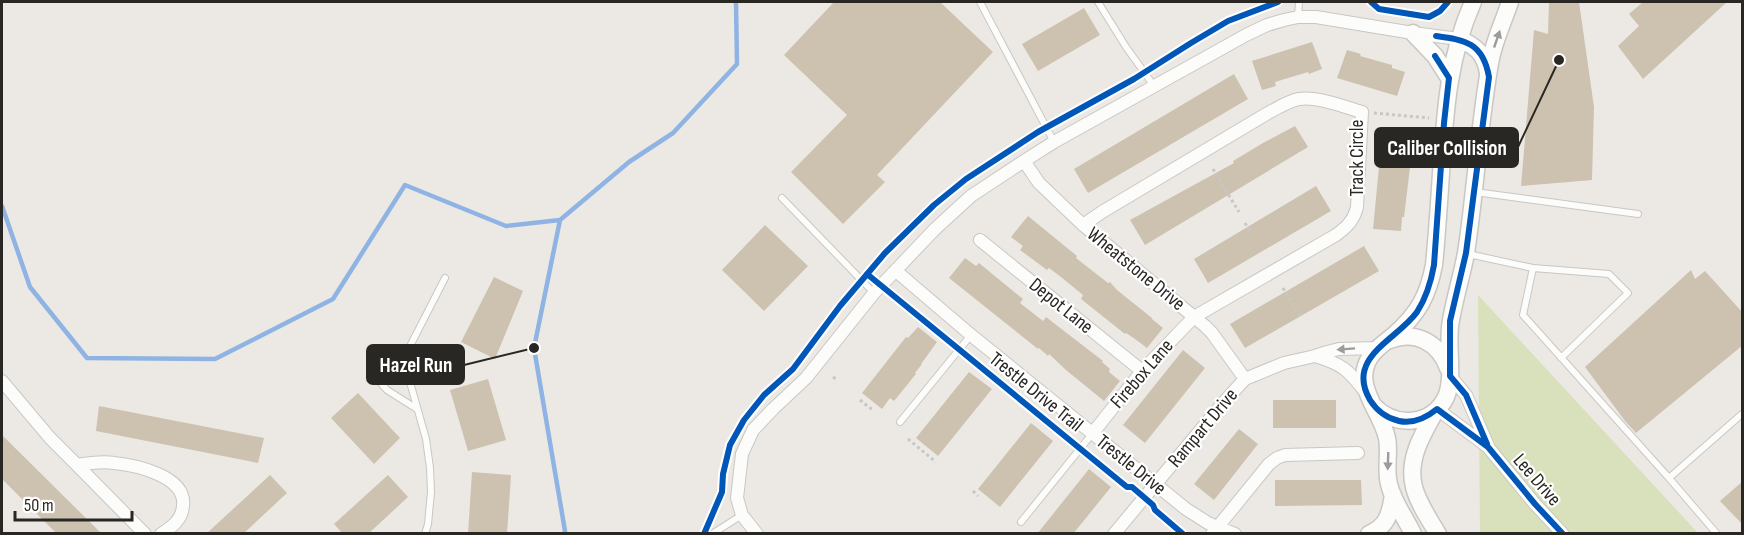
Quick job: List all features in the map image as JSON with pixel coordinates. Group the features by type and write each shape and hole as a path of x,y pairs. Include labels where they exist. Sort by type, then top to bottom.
{"main road":[{"path":"1413,534 1393,495 1388,473 1387,439 1370,400 1364,375 1370,357 1407,324 1416,313 1431,284 1449,78 1459,39 1473,2"},
{"path":"1437,534 1418,498 1412,475 1416,450 1423,432 1447,394 1450,321 1466,253 1489,77 1495,46 1510,2"},
{"path":"1413,33 1435,56 1449,78"},
{"path":"1459,39 1480,51 1489,77"},
{"path":"1383,344 1404,336 1423,339 1441,352 1449,374"},
{"path":"1370,400 1386,416 1400,421 1414,421 1436,411"},
{"path":"1370,534 1383,525 1389,517 1393,495"}],"street":[{"path":"757,534 742,515 737,498 742,454 753,430 806,378 874,293 935,229 971,196 1054,142 1267,25 1298,17 1316,17 1459,39"},
{"name":"Track Circle","path":"1083,225 1259,119 1296,100 1314,99 1362,112 1358,207 1350,223 1336,235 1194,317"},
{"name":"Wheatstone Drive","path":"1024,161 1039,183 1083,225 1212,333 1245,379"},
{"name":"Depot Lane","path":"980,240 1142,371"},
{"name":"Trestle Drive","path":"896,271 971,335 1186,509 1214,530 1235,534"},
{"name":"Firebox Lane","path":"1092,434 1142,371 1194,317"},
{"name":"Rampart Drive","path":"1113,534 1245,379 1284,363 1339,349 1383,344"},
{"path":"1315,356 1344,368 1354,377 1370,400"},
{"path":"1449,374 1466,395 1488,447"},
{"path":"2,381 50,438 146,534"},
{"path":"1436,411 1488,447"},
{"name":"Lee Drive","path":"1488,447 1563,534"},
{"path":"1214,530 1269,464 1277,458 1285,455 1358,453"},
{"path":"77,465 112,462 166,477 183,496 183,506 180,518 161,534"}],"lane":[{"path":"980,2 1054,142"},
{"path":"1098,2 1126,47 1155,86"},
{"path":"1298,17 1299,2"},
{"path":"1473,192 1638,214"},
{"path":"782,198 874,293"},
{"path":"1466,253 1533,268 1609,274 1628,293 1561,358"},
{"path":"1533,268 1523,315 1717,534"},
{"path":"417,534 426,531 431,492 430,468 426,439 405,363 408,350 445,278"},
{"path":"900,422 971,335"},
{"path":"405,363 392,352 382,352 370,364 370,371 387,390 417,409"},
{"path":"1669,478 1743,414"},
{"path":"1021,522 1092,434"},
{"path":"712,534 742,515"}],"path":[{"path":"1362,112 1429,117"},
{"path":"1213,169 1239,212"},
{"path":"1245,223 1251,234"},
{"path":"1283,288 1300,316"},
{"path":"860,400 874,411"},
{"path":"908,439 936,462"},
{"path":"973,491 978,496"}],"green space":[{"path":"1478,295 1698,533 1480,533"}],"building":[{"path":"834,2 940,2 993,52 877,175 885,182 843,224 791,172 847,115 784,55"},
{"path":"1549,2 1579,2 1594,107 1592,180 1521,186 1534,30 1548,34"},
{"path":"1643,2 1727,2 1643,79 1618,46 1639,26 1629,14"},
{"path":"1084,8 1100,35 1038,71 1022,44"},
{"path":"1312,42 1322,69 1275,82 1276,86 1262,90 1252,61"},
{"path":"1347,50 1392,65 1392,68 1405,72 1397,96 1337,78"},
{"path":"1234,74 1248,99 1088,193 1074,169"},
{"path":"1295,126 1308,147 1145,245 1130,220 1234,163 1233,161"},
{"path":"1384,132 1414,134 1401,231 1373,229"},
{"path":"1316,186 1331,211 1208,283 1194,259"},
{"path":"1028,216 1163,328 1147,348 1125,334 1081,299 1083,295 1061,277 1049,268 1047,270 1020,250 1023,246 1011,237"},
{"path":"765,225 808,266 764,311 722,270"},
{"path":"1364,246 1379,271 1245,348 1230,324"},
{"path":"965,258 976,266 979,263 1023,299 1020,303 1043,321 1046,317 1103,361 1110,369 1109,372 1120,381 1104,401 1049,354 1048,356 1038,349 949,278"},
{"path":"1691,270 1695,279 1705,271 1743,313 1743,345 1636,433 1585,367"},
{"path":"494,277 523,291 495,359 461,342"},
{"path":"918,327 937,342 916,374 894,401 890,398 882,409 862,393 906,337 908,338"},
{"path":"1183,350 1205,368 1145,443 1123,425"},
{"path":"969,372 992,389 938,456 916,438"},
{"path":"488,379 506,440 468,451 450,390"},
{"path":"358,393 400,438 374,464 331,418"},
{"path":"1273,400 1336,400 1336,428 1273,428"},
{"path":"99,406 264,438 258,463 96,431"},
{"path":"1031,423 1053,441 1000,507 978,489"},
{"path":"1239,429 1258,444 1214,500 1194,484"},
{"path":"2,435 102,534 57,534 2,479"},
{"path":"1089,469 1111,487 1073,534 1037,534"},
{"path":"472,472 511,475 507,534 468,534"},
{"path":"270,475 287,493 243,534 206,534"},
{"path":"388,475 408,497 368,534 343,534 334,524"},
{"path":"1275,480 1361,480 1362,505 1275,506"},
{"path":"1743,481 1743,525 1720,501"}],"waterway":[{"path":"564,534 534,348 560,220 629,162 673,133 737,64 736,2"},
{"path":"2,206 30,287 87,358 215,359 333,299 405,185 506,226 560,220"}],"cycle path":[{"path":"704,534 722,492 723,474 730,445 744,420 764,395 793,369 840,306 885,253 934,205 966,179 1038,132 1134,79 1228,21 1278,2"},
{"path":"1371,2 1379,9 1429,17 1440,11 1448,2"},
{"path":"1436,36 1456,39 1472,45 1482,57 1489,77 1466,253 1450,321 1450,376 1466,395 1487,444"},
{"path":"1435,56 1449,78 1433,271 1426,295 1417,312 1377,350 1369,361 1364,372 1364,385 1370,400 1382,414 1404,422 1424,418 1437,409 1488,447 1563,534"},
{"name":"Trestle Drive Trail","path":"867,274 1127,487 1132,487 1183,534"}],"place":[{"name":"Caliber Collision","path":"1559,60"},
{"name":"Hazel Run","path":"534,348"}]}
